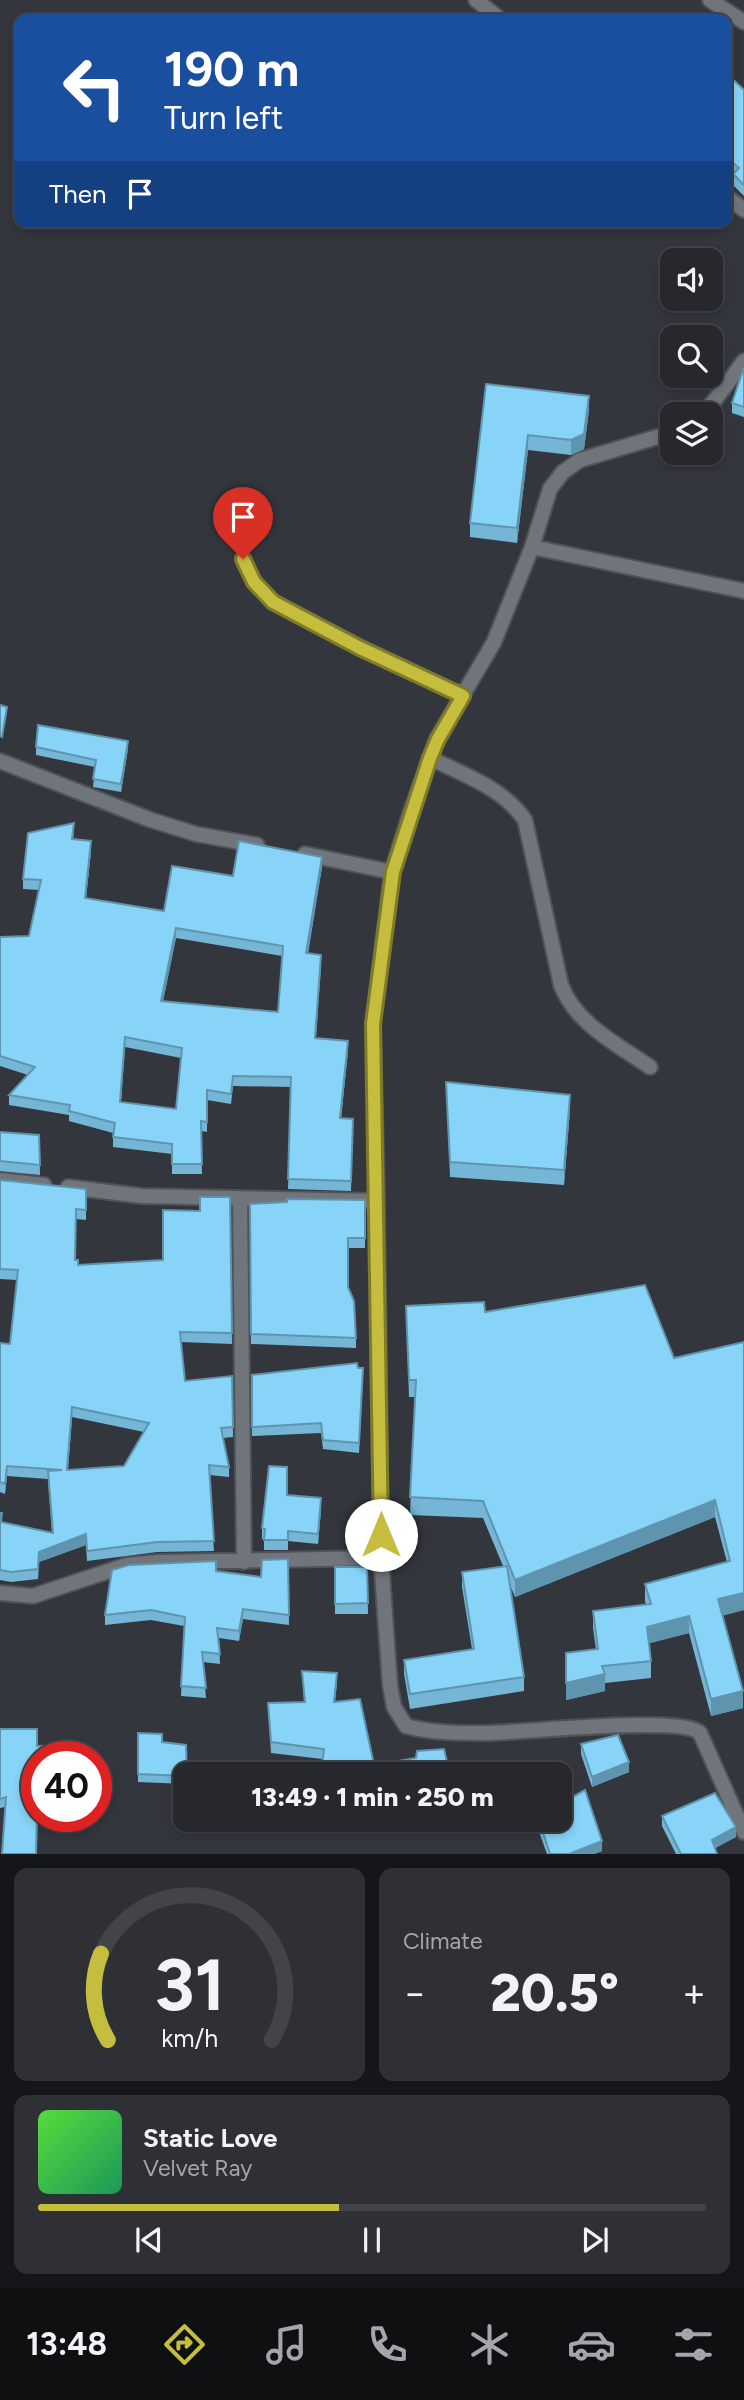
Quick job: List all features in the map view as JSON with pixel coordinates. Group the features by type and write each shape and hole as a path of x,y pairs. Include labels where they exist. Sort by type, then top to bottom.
{"street":[{"path":"476,0 494,14"},
{"path":"710,0 732,14"},
{"path":"714,402 744,361"},
{"path":"660,436 580,460 563,472 550,489 533,547 494,642 438,739 430,758 393,872 373,1024 381,1558 390,1685 394,1707 406,1726 420,1730 487,1733 652,1725 693,1728 702,1737 744,1832"},
{"path":"533,547 744,591"},
{"path":"243,559 254,582 273,602 360,648 463,696"},
{"path":"430,758 502,795 525,820 561,985 567,1001 580,1017 650,1068"},
{"path":"0,761 151,820 196,834 268,847"},
{"path":"294,852 393,872"},
{"path":"0,1180 142,1196 377,1201"},
{"path":"240,1198 244,1562"},
{"path":"0,1593 33,1596 127,1565 158,1562 381,1558"}],"building":[{"path":"732,79 744,90 744,185 733,174 739,168 732,162"},
{"path":"744,367 744,407 732,403"},
{"path":"486,384 589,396 584,434 571,440 528,435 517,528 470,523"},
{"path":"0,705 7,707 2,737 0,736"},
{"path":"38,725 128,741 121,784 93,779 96,760 36,747"},
{"path":"74,823 72,839 91,841 85,898 164,911 172,866 233,876 239,841 322,857 306,953 321,955 315,1038 348,1041 340,1118 353,1119 351,1181 288,1179 291,1077 233,1076 231,1094 207,1090 207,1122 201,1121 202,1164 172,1164 172,1144 113,1137 115,1123 69,1111 70,1105 9,1095 35,1067 0,1056 0,937 29,936 41,880 23,879 28,833","holes":["176,928 283,946 278,1012 161,1001","125,1037 182,1048 176,1109 120,1102"]},
{"path":"446,1082 570,1095 564,1170 450,1162"},
{"path":"0,1132 39,1135 40,1165 0,1161"},
{"path":"0,1180 86,1189 86,1210 76,1209 75,1260 78,1260 78,1265 163,1260 163,1210 200,1211 200,1197 230,1197 232,1333 180,1332 185,1381 232,1376 233,1427 221,1428 229,1467 209,1465 214,1541 157,1542 87,1551 86,1534 39,1552 38,1569 11,1572 0,1570 0,1513 1,1522 53,1533 48,1471 62,1470 7,1466 5,1484 0,1482 0,1343 10,1344 18,1270 0,1269","holes":["72,1407 149,1423 124,1466 67,1470"]},
{"path":"287,1199 365,1200 365,1238 348,1238 348,1287 354,1301 356,1338 251,1334 250,1204 287,1202"},
{"path":"645,1285 674,1358 744,1342 744,1593 718,1599 743,1691 711,1699 689,1616 647,1627 651,1661 602,1666 605,1674 566,1683 566,1653 598,1649 593,1611 651,1604 645,1584 730,1561 715,1500 515,1580 483,1501 410,1497 416,1380 409,1380 406,1306 484,1302 485,1312"},
{"path":"357,1363 358,1368 363,1368 359,1443 323,1440 321,1423 252,1427 252,1375"},
{"path":"269,1466 287,1467 287,1495 321,1498 318,1534 288,1531 288,1540 264,1540 265,1529 262,1528"},
{"path":"288,1559 289,1615 243,1609 239,1631 217,1628 220,1654 202,1652 206,1688 181,1686 185,1617 151,1610 105,1615 112,1570 129,1565 216,1561 216,1571 261,1577 262,1560"},
{"path":"507,1566 524,1677 410,1694 404,1660 474,1649 462,1572"},
{"path":"335,1567 367,1567 368,1603 335,1604"},
{"path":"302,1671 337,1673 334,1702 360,1699 373,1762 322,1762 324,1749 271,1742 268,1703 305,1702"},
{"path":"0,1729 37,1729 37,1741 21,1741 21,1832 37,1832 36,1854 2,1854 6,1797 0,1799"},
{"path":"138,1733 162,1734 162,1742 186,1745 187,1762 173,1762 173,1775 138,1774"},
{"path":"618,1735 629,1762 592,1777 581,1744"},
{"path":"444,1749 447,1762 392,1762 416,1758 417,1751"},
{"path":"585,1790 602,1841 569,1854 550,1854 543,1832 572,1832 572,1797"},
{"path":"715,1793 736,1827 712,1840 717,1854 681,1854 662,1816"}],"route":[{"path":"243,559 254,582 273,602 360,648 463,696 430,758 393,872 373,1024 381,1535"}]}
